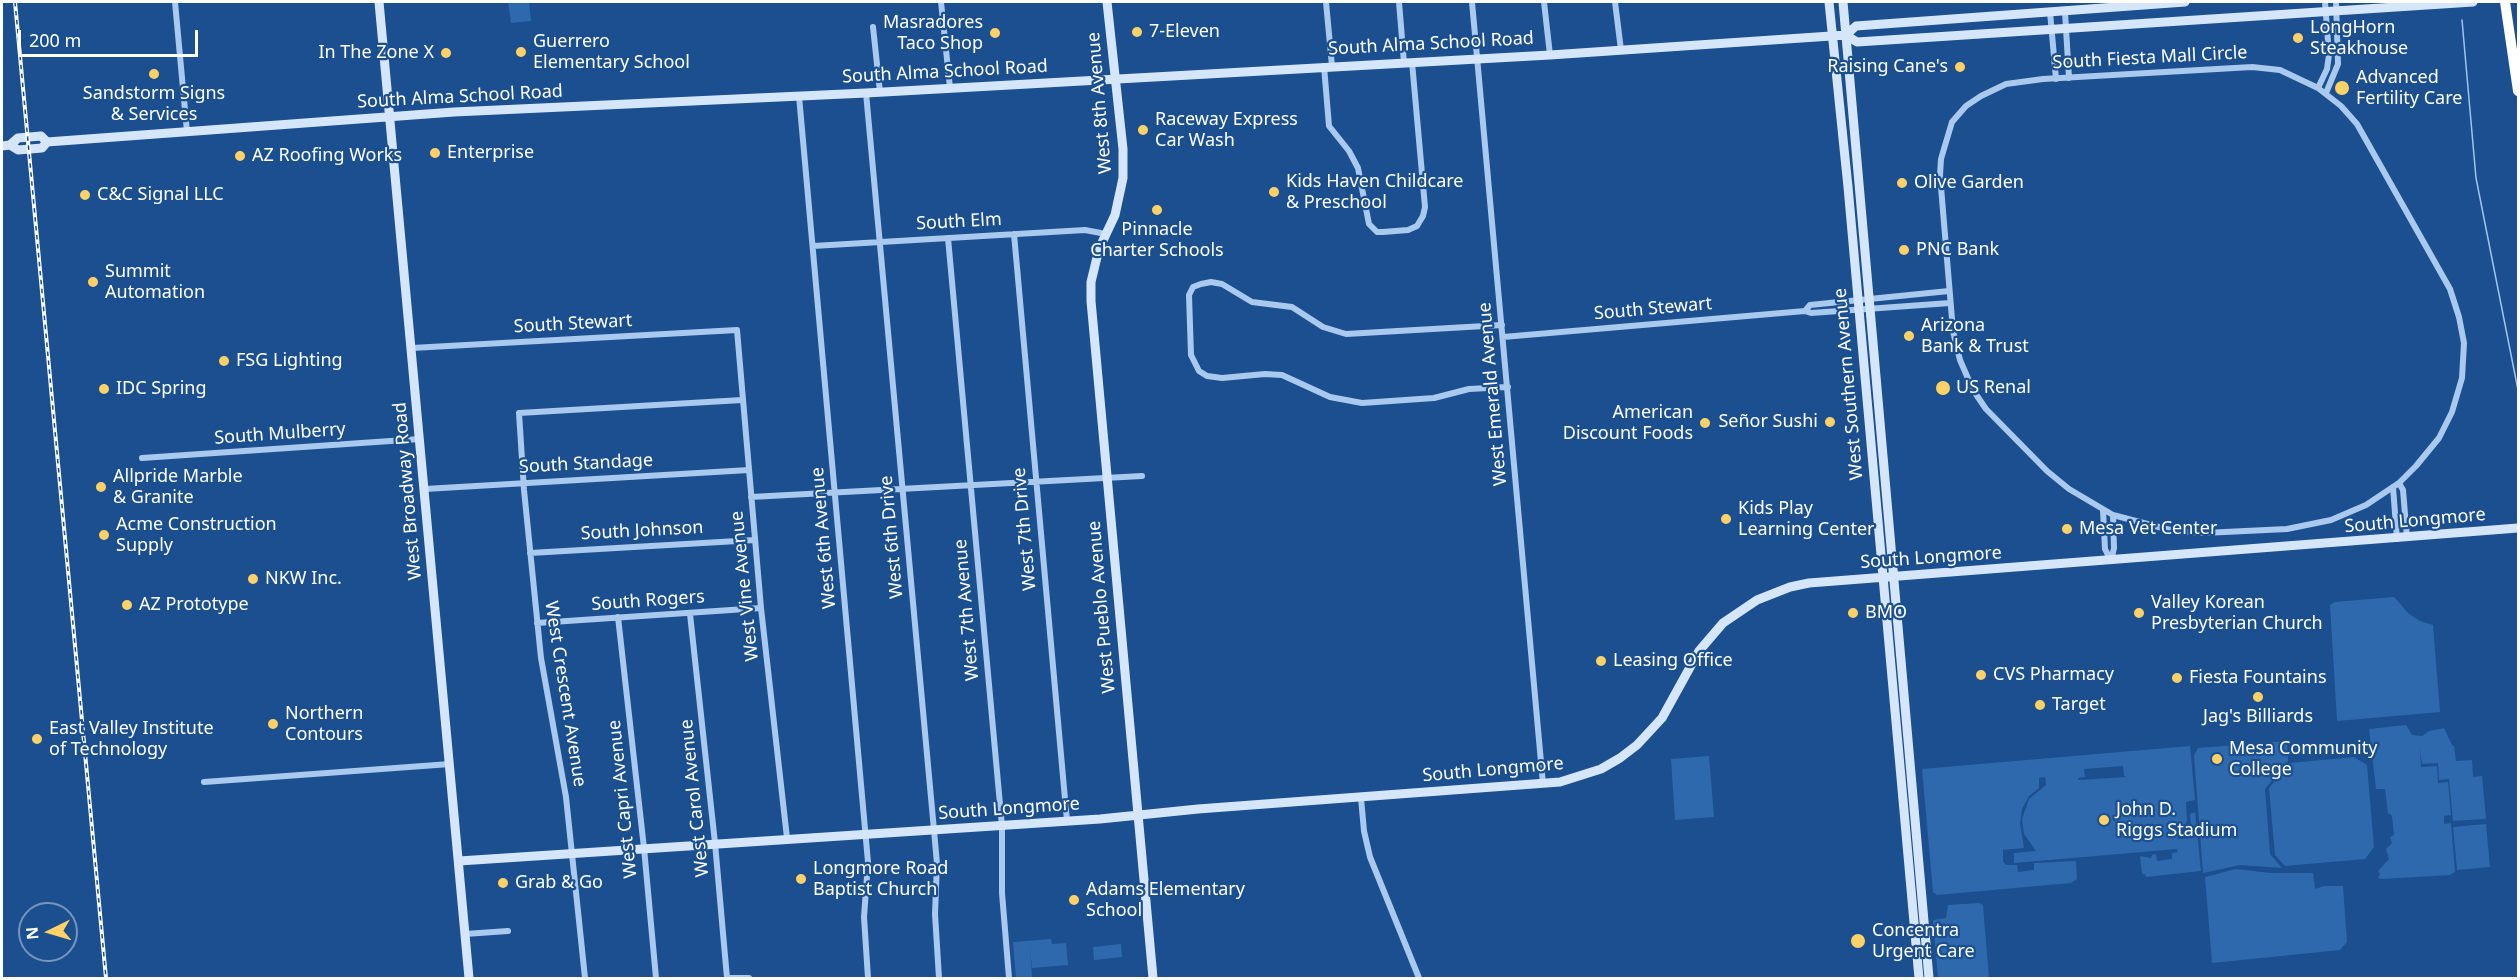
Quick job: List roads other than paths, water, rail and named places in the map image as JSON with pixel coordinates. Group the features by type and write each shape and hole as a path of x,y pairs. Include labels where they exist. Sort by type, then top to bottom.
{"highway":[{"path":"2505,2 2518,91"}],"main road":[{"name":"West Broadway Road","path":"379,2 469,978"},
{"name":"West 8th Avenue","path":"1106,234 1120,201 1123,178 1123,149 1107,2"},
{"name":"West Southern Avenue","path":"1829,2 1858,305 1909,748 1929,978"},
{"name":"West Southern Avenue","path":"1843,2 1869,309 1893,683 1919,978"},
{"path":"2050,12 2052,2"},
{"name":"South Alma School Road","path":"6,145 18,150 42,148 47,142 391,117 1550,55 1846,34 1856,26 2050,12 2064,7 2185,2"},
{"name":"South Alma School Road","path":"1846,34 1857,42 2331,6 2473,2"},
{"name":"West Pueblo Avenue","path":"1106,234 1094,266 1091,291 1153,978"},
{"name":"South Longmore","path":"459,861 787,838 866,836 1571,780 1592,773 1620,758 1637,745 1662,718 1699,651 1723,623 1740,609 1767,595 1800,585 2518,528"},
{"path":"1893,683 1898,690 1902,741 1909,748"}],"street":[{"path":"175,2 187,132"},
{"path":"941,2 950,88"},
{"path":"1326,2 1329,126 1349,151 1358,168 1369,224 1377,232 1408,230 1417,226 1424,216 1425,207 1399,2"},
{"name":"West Emerald Avenue","path":"1472,2 1543,784"},
{"path":"1544,2 1550,55"},
{"path":"1615,2 1621,50"},
{"path":"2318,88 2327,69 2331,6"},
{"path":"2326,93 2338,64 2331,6"},
{"path":"2064,7 2069,78"},
{"path":"2050,12 2056,78"},
{"path":"873,27 880,92"},
{"name":"South Fiesta Mall Circle","path":"2252,66 2280,70 2318,88 2349,114 2360,130 2450,289 2464,343 2458,393 2452,412 2439,438 2399,483 2366,505 2331,520 2287,529 2193,533 2155,527 2112,515 2059,481 1986,409 1973,390 1960,360 1953,332 1940,175 1943,145 1952,122 1971,102 1989,91 2022,81 2252,66"},
{"name":"West 6th Drive","path":"867,93 937,864 934,914 939,978"},
{"name":"West 6th Avenue","path":"799,96 866,836 868,862 864,917 868,978"},
{"name":"South Elm","path":"813,246 1085,230 1106,234"},
{"name":"West 7th Drive","path":"1014,234 1067,821"},
{"name":"West 7th Avenue","path":"948,238 1002,826 1003,903 1009,978"},
{"path":"1502,325 1346,334 1323,327 1292,307 1252,302 1222,284 1202,284 1193,287 1189,295 1191,355 1199,371 1207,376 1222,378 1265,374 1282,375 1330,397 1346,402 1362,403 1434,398 1469,389 1508,387"},
{"name":"South Stewart","path":"1503,337 1805,311 1811,314 1858,305 1868,298 1949,291"},
{"name":"South Stewart","path":"1858,305 1869,309 1950,303"},
{"name":"South Stewart","path":"412,348 736,330"},
{"name":"West Vine Avenue","path":"736,330 761,608 787,838"},
{"name":"West Crescent Avenue","path":"585,978 566,797 548,702 537,623 523,483 519,413 742,399"},
{"name":"South Mulberry","path":"142,458 420,439"},
{"name":"South Standage","path":"425,489 748,470"},
{"path":"751,497 1142,476"},
{"path":"2399,483 2403,490 2402,538"},
{"path":"2393,487 2402,538"},
{"path":"2103,510 2105,549 2111,561"},
{"path":"2111,561 2114,548 2112,515"},
{"name":"South Johnson","path":"530,553 755,540"},
{"name":"South Rogers","path":"537,623 761,608"},
{"name":"West Carol Avenue","path":"690,614 716,843 727,978"},
{"name":"West Capri Avenue","path":"618,617 656,978"},
{"path":"204,782 450,764"},
{"path":"1361,798 1364,831 1370,857 1419,978"},
{"path":"465,934 508,931"},
{"path":"727,978 749,978"}],"waterway":[{"path":"2462,20 2476,178 2518,390"}],"railway":[{"path":"15,2 106,978"}],"place":[{"name":"7-Eleven","path":"1137,32"},
{"name":"Masradores Taco Shop","path":"995,33"},
{"name":"LongHorn Steakhouse","path":"2298,38"},
{"name":"Guerrero Elementary School","path":"521,52"},
{"name":"In The Zone X","path":"446,53"},
{"name":"Raising Cane's","path":"1960,67"},
{"name":"Sandstorm Signs & Services","path":"154,74"},
{"name":"Advanced Fertility Care","path":"2342,88"},
{"name":"Raceway Express Car Wash","path":"1143,130"},
{"name":"Enterprise","path":"435,153"},
{"name":"AZ Roofing Works","path":"240,156"},
{"name":"Olive Garden","path":"1902,183"},
{"name":"Kids Haven Childcare & Preschool","path":"1274,192"},
{"name":"C&C Signal LLC","path":"85,195"},
{"name":"Pinnacle Charter Schools","path":"1157,210"},
{"name":"PNC Bank","path":"1904,250"},
{"name":"Summit Automation","path":"93,282"},
{"name":"Arizona Bank & Trust","path":"1909,336"},
{"name":"FSG Lighting","path":"224,361"},
{"name":"US Renal","path":"1943,388"},
{"name":"IDC Spring","path":"104,389"},
{"name":"Señor Sushi","path":"1830,422"},
{"name":"American Discount Foods","path":"1705,423"},
{"name":"Allpride Marble & Granite","path":"101,487"},
{"name":"Kids Play Learning Center","path":"1726,519"},
{"name":"Mesa Vet Center","path":"2067,529"},
{"name":"Acme Construction Supply","path":"104,535"},
{"name":"NKW Inc.","path":"253,579"},
{"name":"AZ Prototype","path":"127,605"},
{"name":"BMO","path":"1853,613"},
{"name":"Valley Korean Presbyterian Church","path":"2139,613"},
{"name":"Leasing Office","path":"1601,661"},
{"name":"CVS Pharmacy","path":"1981,675"},
{"name":"Fiesta Fountains","path":"2177,678"},
{"name":"Jag's Billiards","path":"2258,697"},
{"name":"Target","path":"2040,705"},
{"name":"Northern Contours","path":"273,724"},
{"name":"East Valley Institute of Technology","path":"37,739"},
{"name":"Mesa Community College","path":"2217,759"},
{"name":"John D. Riggs Stadium","path":"2104,820"},
{"name":"Longmore Road Baptist Church","path":"801,879"},
{"name":"Grab & Go","path":"503,883"},
{"name":"Adams Elementary School","path":"1074,900"},
{"name":"Concentra Urgent Care","path":"1858,941"}]}
